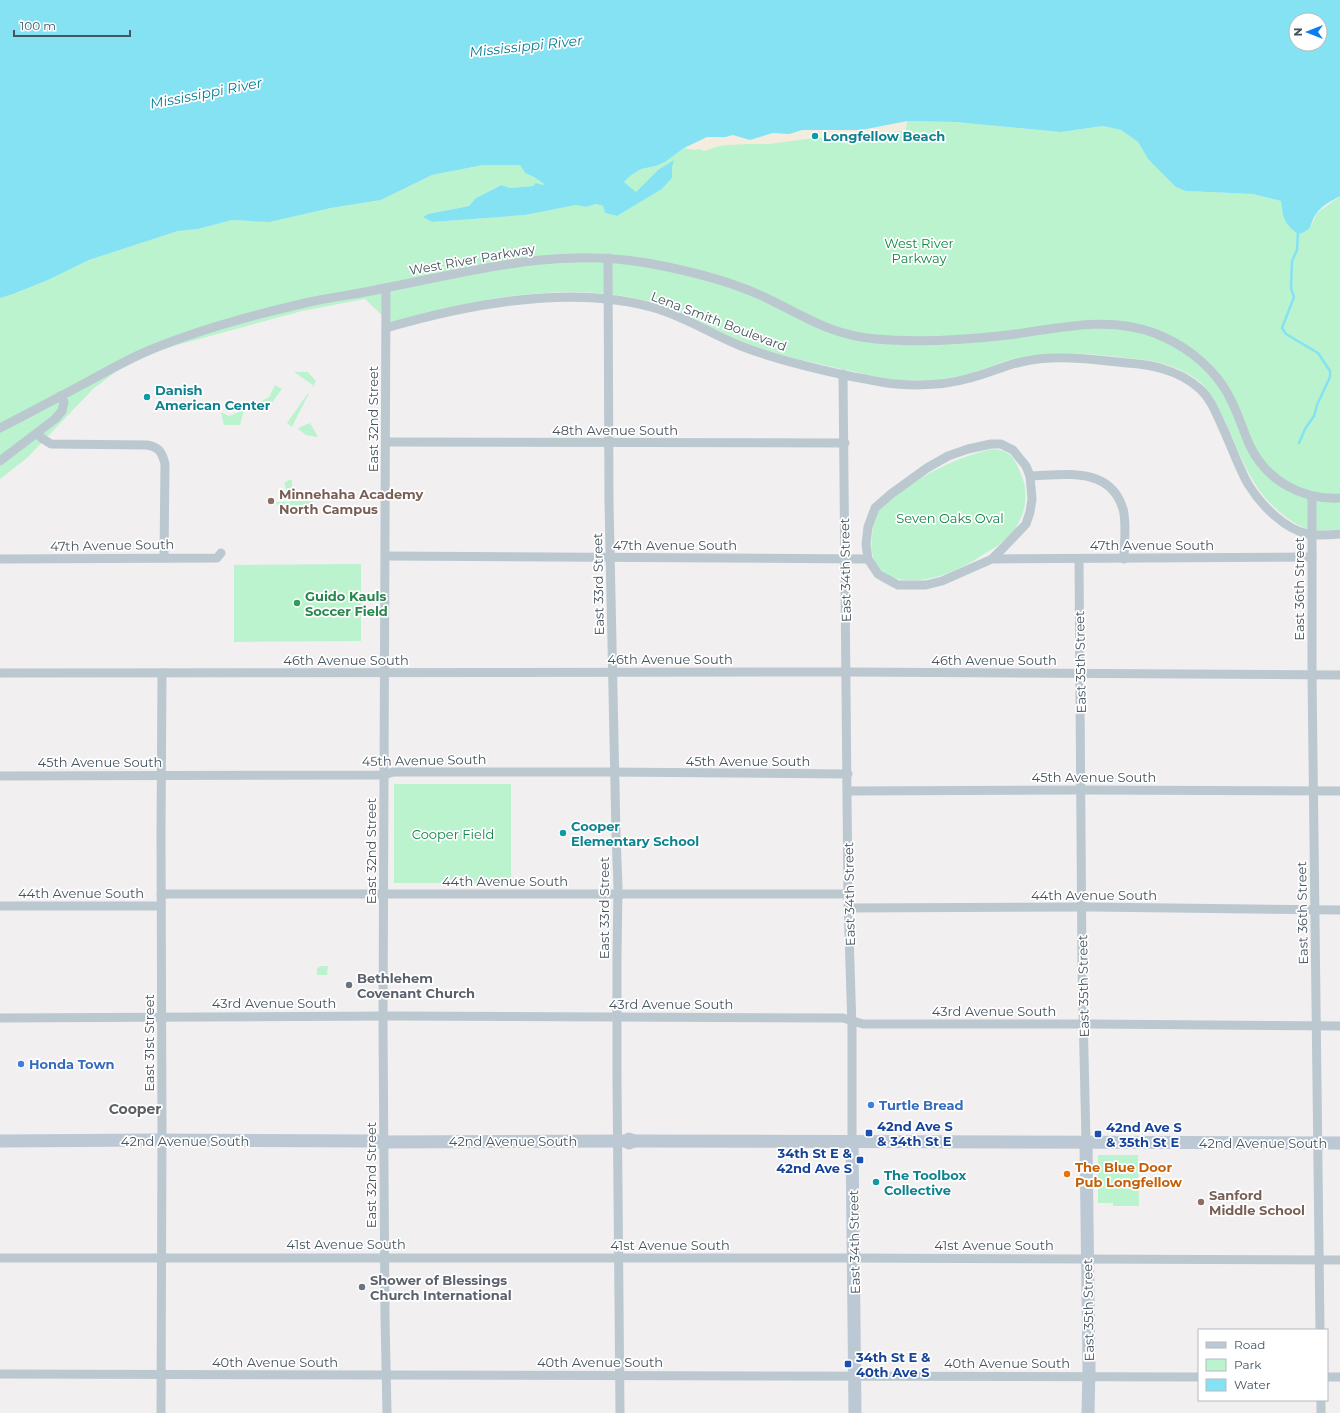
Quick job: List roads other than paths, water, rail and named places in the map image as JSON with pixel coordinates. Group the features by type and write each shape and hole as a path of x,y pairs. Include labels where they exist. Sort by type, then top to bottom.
{"street":[{"name":"West River Parkway","path":"0,428 147,351 194,333 307,303 484,268 537,259 608,258 643,262 699,273 756,293 824,328 860,338 924,341 1005,335 1094,324 1117,324 1152,332 1180,346 1197,358 1221,382 1233,401 1252,450 1261,464 1273,476 1289,488 1312,496 1320,498 1340,498"},
{"name":"East 33rd Street","path":"608,258 609,443 618,894 618,1017 626,1141 618,1258 620,1413"},
{"name":"East 32nd Street","path":"386,288 383,1016 377,1142 385,1257 387,1413"},
{"name":"Lena Smith Boulevard","path":"386,328 469,308 534,299 586,297 608,298 658,309 683,318 740,346 774,357 893,384 945,384 1022,362 1050,359 1075,358 1103,360 1161,368 1182,377 1201,390 1211,403 1248,483 1260,500 1275,516 1292,527 1312,535 1340,534"},
{"name":"East 34th Street","path":"844,374 848,908 851,1020 855,1413"},
{"path":"0,461 56,419 62,412 64,402 60,396"},
{"path":"36,434 51,444 147,444 155,446 160,450 165,464 164,558"},
{"name":"48th Avenue South","path":"386,442 845,443"},
{"path":"991,444 1002,444 1013,450 1026,466 1030,476 1032,499 1026,524 992,559 942,581 926,585 898,585 883,578 873,568 868,559 866,544 868,527 875,508 908,481 948,456 968,449 991,444"},
{"path":"1030,476 1091,477 1102,481 1110,487 1116,495 1123,510 1124,559"},
{"name":"East 36th Street","path":"1312,496 1312,675 1320,1329"},
{"name":"47th Avenue South","path":"0,559 217,558 221,553"},
{"name":"47th Avenue South","path":"386,556 868,559"},
{"name":"47th Avenue South","path":"992,559 1312,557"},
{"name":"East 35th Street","path":"1079,559 1082,907 1089,1376 1088,1413"},
{"name":"46th Avenue South","path":"0,673 847,672 1340,675"},
{"name":"East 31st Street","path":"161,1413 162,673"},
{"name":"45th Avenue South","path":"0,776 384,775 392,772 848,774"},
{"name":"45th Avenue South","path":"847,791 1340,791"},
{"name":"44th Avenue South","path":"161,894 848,894"},
{"name":"44th Avenue South","path":"0,906 161,906"},
{"name":"44th Avenue South","path":"848,908 1082,907 1340,910"},
{"name":"43rd Avenue South","path":"0,1018 383,1016 835,1018 851,1020 863,1024 1340,1026"},
{"name":"42nd Avenue South","path":"0,1141 852,1141 1340,1143"},
{"name":"41st Avenue South","path":"0,1258 385,1257 1340,1260"},
{"name":"40th Avenue South","path":"0,1374 1198,1377"},
{"path":"1328,1377 1340,1377"},
{"path":"1321,1401 1321,1413"}],"water":[{"name":"Mississippi River","path":"0,0 1340,0 1340,196 1321,208 1309,229 1298,234 1285,220 1281,201 1253,194 1186,191 1176,187 1148,159 1138,142 1121,130 1103,126 1061,132 955,122 907,121 861,130 802,130 789,134 773,133 750,140 733,135 725,137 707,137 684,148 665,162 656,166 641,169 630,176 624,182 636,192 658,170 674,160 672,167 672,178 662,189 617,216 605,213 603,206 596,204 586,207 576,205 525,215 432,222 423,217 428,214 469,206 476,198 501,185 510,188 533,186 536,183 544,184 525,173 520,165 483,165 432,175 381,200 331,208 269,222 232,220 198,229 178,231 89,260 48,280 0,298"}],"waterway":[{"path":"1298,231 1297,250 1292,261 1291,288 1294,297 1282,328 1286,334 1318,353 1330,371 1330,377 1317,405 1314,416 1305,429 1299,443"}],"place":[{"name":"Longfellow Beach","path":"815,136"},
{"name":"Danish American Center","path":"147,397"},
{"name":"Minnehaha Academy North Campus","path":"271,501"},
{"name":"Guido Kauls Soccer Field","path":"297,603"},
{"name":"Cooper Elementary School","path":"563,833"},
{"name":"Bethlehem Covenant Church","path":"349,985"},
{"name":"Honda Town","path":"21,1064"},
{"name":"Turtle Bread","path":"871,1105"},
{"name":"42nd Ave S & 34th St E","path":"869,1133"},
{"name":"42nd Ave S & 35th St E","path":"1098,1134"},
{"name":"34th St E & 42nd Ave S","path":"860,1160"},
{"name":"The Blue Door Pub Longfellow","path":"1067,1174"},
{"name":"The Toolbox Collective","path":"876,1182"},
{"name":"Sanford Middle School","path":"1201,1202"},
{"name":"Shower of Blessings Church International","path":"362,1287"},
{"name":"34th St E & 40th Ave S","path":"848,1364"}],"district":[{"name":"Cooper","path":"135,1109"}],"park label":[{"name":"Seven Oaks Oval","path":"950,518"},
{"name":"Cooper Field","path":"453,834"}]}
